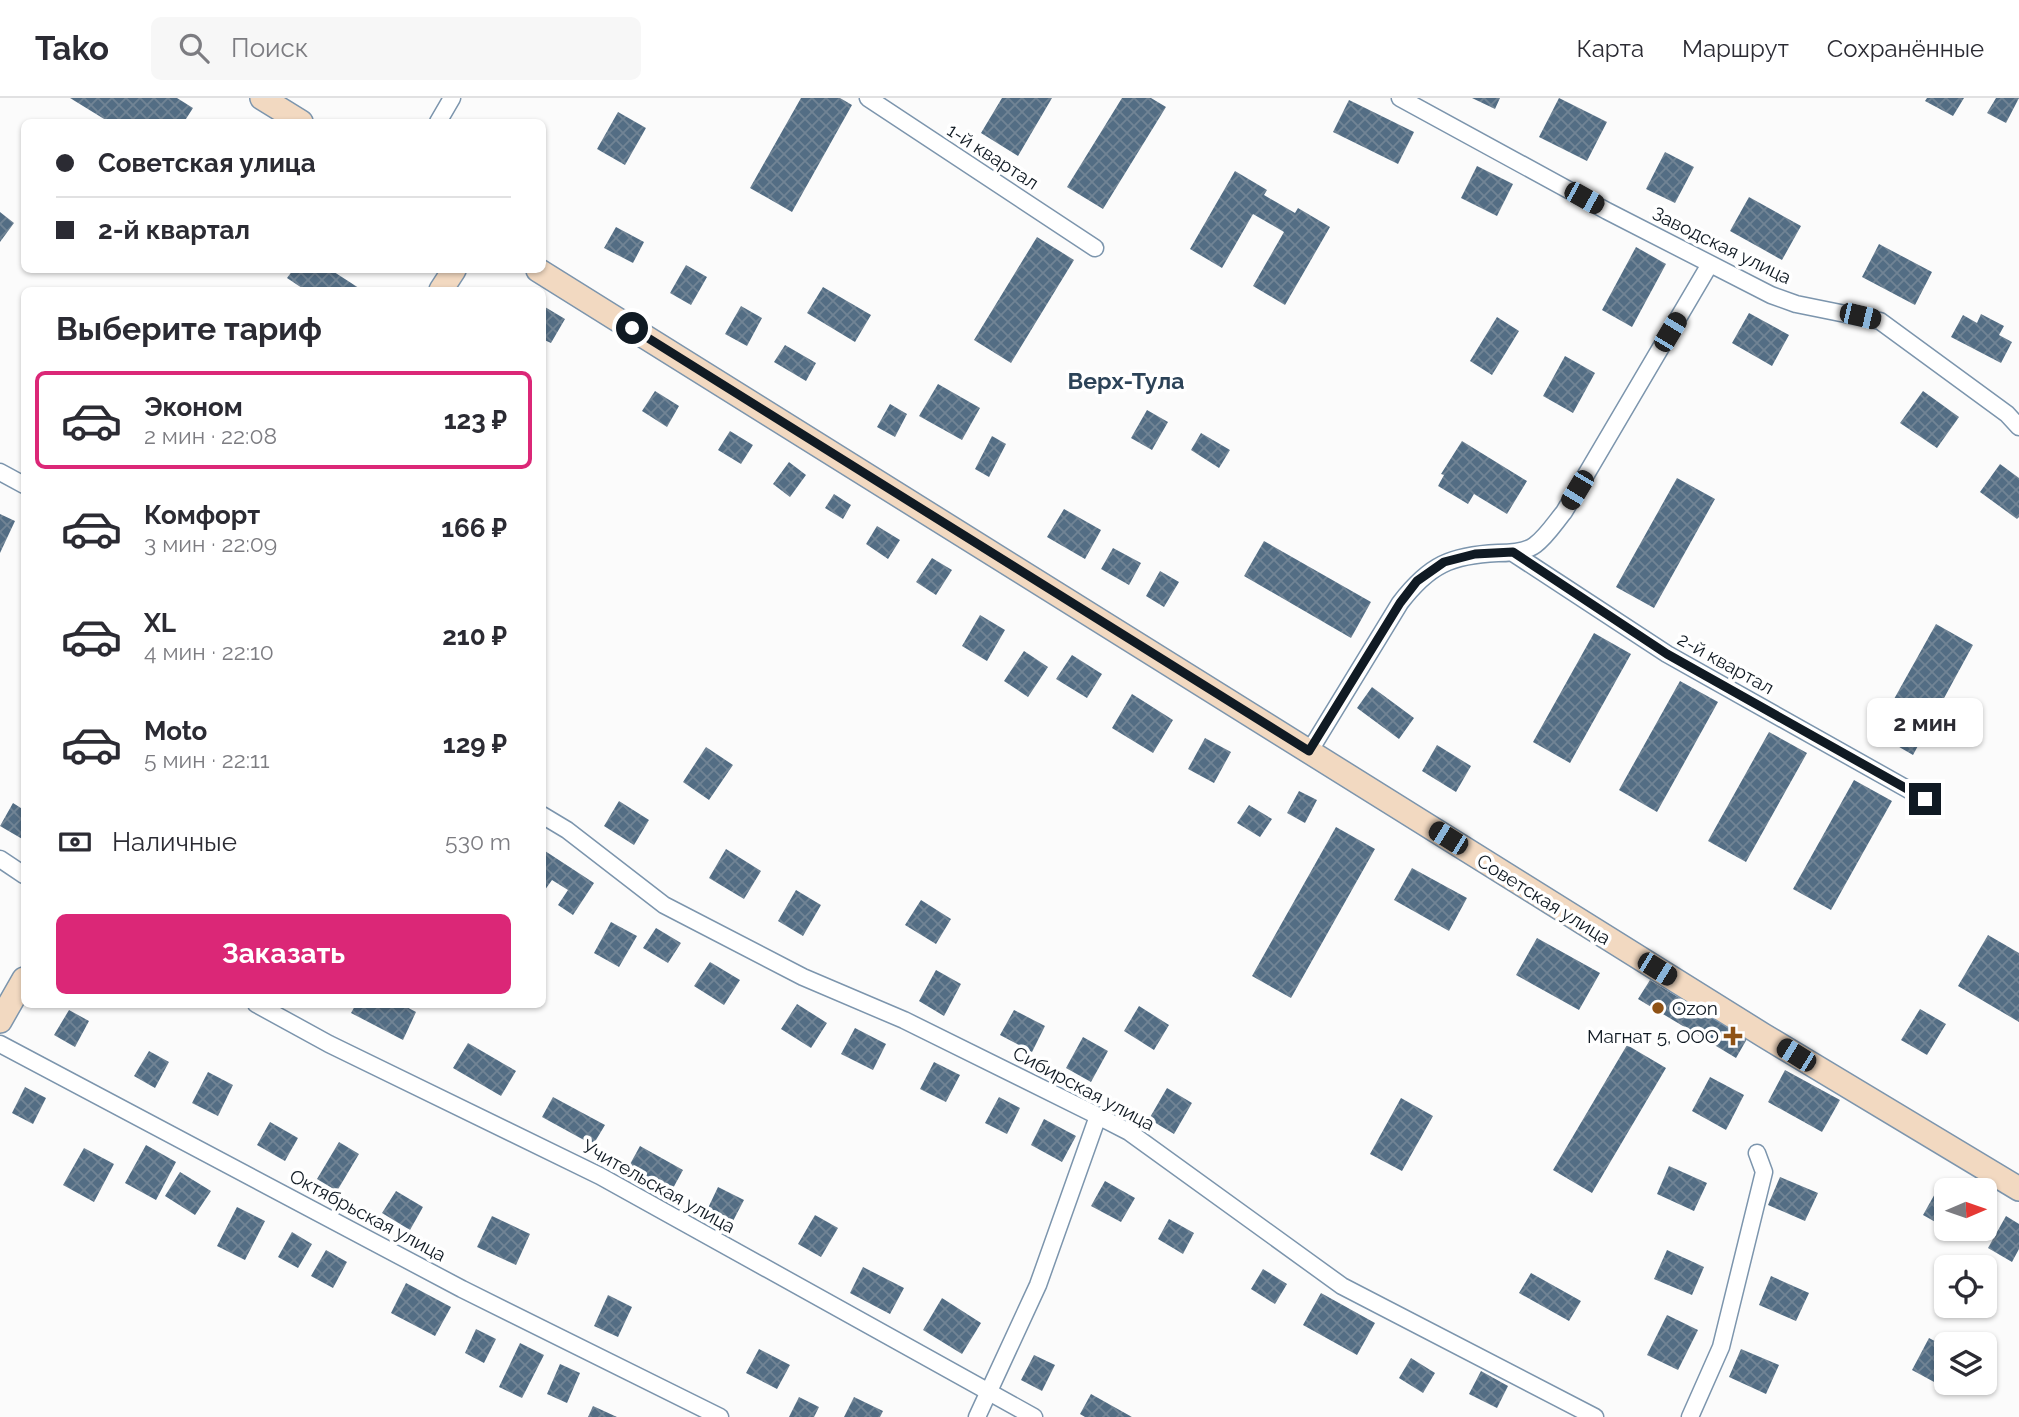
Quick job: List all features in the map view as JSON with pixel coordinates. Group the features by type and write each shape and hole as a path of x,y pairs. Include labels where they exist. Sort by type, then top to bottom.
{"main road":[{"path":"262,98 296,119"},
{"name":"Советская улица","path":"543,273 1802,1059 2019,1189"},
{"path":"0,1021 21,984"}],"street":[{"path":"440,119 452,98"},
{"name":"1-й квартал","path":"868,98 1095,248"},
{"name":"Заводская улица","path":"1399,98 1771,295 1796,304 1880,321 2007,414 2019,427"},
{"path":"1309,751 1400,603 1417,581 1444,562 1475,554 1513,552 1534,547 1564,512 1710,264"},
{"path":"0,472 21,483"},
{"name":"2-й квартал","path":"1513,552 1667,654 1925,799"},
{"name":"Сибирская улица","path":"546,817 567,830 664,905 803,977 904,1020 1129,1132 1342,1286 1595,1417"},
{"path":"0,859 21,873"},
{"name":"Учительская улица","path":"263,1008 329,1044 600,1176 1034,1417"},
{"name":"Октябрьская улица","path":"0,1044 462,1289 720,1417"},
{"path":"977,1417 1038,1284 1098,1116"},
{"path":"1690,1417 1721,1347 1764,1172 1757,1153"}],"building":[{"path":"70,98 177,98 193,108 186,119 104,119"},
{"path":"801,98 840,98 852,105 792,212 750,188"},
{"path":"1002,98 1052,98 1018,156 981,133"},
{"path":"1122,98 1151,98 1166,107 1103,209 1067,187"},
{"path":"1472,98 1500,98 1495,109"},
{"path":"1559,98 1607,122 1587,161 1539,137"},
{"path":"1927,98 1964,98 1953,116 1925,101"},
{"path":"1996,98 2019,98 2006,123 1987,113"},
{"path":"1349,100 1414,132 1398,164 1333,132"},
{"path":"618,112 646,128 625,165 597,149"},
{"path":"1665,152 1694,167 1675,203 1646,189"},
{"path":"1477,166 1513,184 1497,216 1461,198"},
{"path":"1235,171 1267,190 1264,195 1295,213 1298,208 1330,227 1285,305 1253,286 1284,232 1253,214 1222,268 1190,249"},
{"path":"1749,197 1801,226 1782,260 1730,231"},
{"path":"0,212 14,223 0,242"},
{"path":"616,227 644,242 633,263 604,248"},
{"path":"1037,237 1074,260 1011,363 974,340"},
{"path":"1879,244 1932,272 1915,305 1862,277"},
{"path":"1636,247 1666,264 1632,327 1602,310"},
{"path":"686,265 707,277 691,305 670,293"},
{"path":"291,273 336,273 357,287 300,287 287,278"},
{"path":"823,287 871,315 855,342 807,313"},
{"path":"741,306 762,318 747,346 725,334"},
{"path":"546,308 565,319 551,343 546,341"},
{"path":"1749,313 1789,335 1772,366 1732,343"},
{"path":"1981,314 2004,326 1999,335 2012,342 2001,363 1951,337 1963,315 1977,323"},
{"path":"1497,317 1519,331 1492,375 1470,361"},
{"path":"785,345 816,363 806,381 774,362"},
{"path":"1565,356 1595,373 1573,413 1543,396"},
{"path":"938,384 980,408 962,440 919,416"},
{"path":"655,391 679,406 667,427 642,411"},
{"path":"1923,391 1959,417 1937,448 1900,423"},
{"path":"890,404 907,414 895,437 877,427"},
{"path":"1147,410 1168,422 1152,450 1131,438"},
{"path":"730,431 753,445 741,464 718,450"},
{"path":"1201,433 1230,450 1219,468 1191,450"},
{"path":"992,436 1006,444 989,477 975,469"},
{"path":"1462,441 1527,481 1507,514 1474,494 1468,504 1438,486 1444,475 1441,474"},
{"path":"789,462 806,475 790,497 773,484"},
{"path":"2000,464 2019,478 2017,519 1980,492"},
{"path":"1677,478 1715,499 1654,608 1616,587"},
{"path":"834,494 851,505 843,519 825,508"},
{"path":"1064,509 1101,530 1085,559 1047,537"},
{"path":"0,514 15,521 0,553"},
{"path":"877,526 900,540 888,559 866,544"},
{"path":"1264,541 1371,602 1351,638 1244,576"},
{"path":"1113,548 1141,563 1129,585 1101,569"},
{"path":"932,558 952,570 936,595 916,582"},
{"path":"1160,571 1179,582 1164,607 1146,596"},
{"path":"980,615 1005,630 987,661 962,646"},
{"path":"1936,624 1973,645 1913,755 1875,733"},
{"path":"1594,633 1631,654 1570,763 1533,742"},
{"path":"1024,651 1048,667 1028,697 1004,681"},
{"path":"1072,655 1102,674 1087,698 1056,679"},
{"path":"1680,681 1718,702 1657,812 1619,790"},
{"path":"1372,687 1414,718 1399,739 1357,708"},
{"path":"1132,694 1173,720 1153,753 1112,728"},
{"path":"1769,732 1807,753 1746,862 1708,841"},
{"path":"1205,738 1231,752 1214,783 1188,769"},
{"path":"1437,745 1471,766 1456,792 1422,771"},
{"path":"706,747 733,765 709,800 683,782"},
{"path":"1854,780 1892,801 1831,910 1793,889"},
{"path":"1299,791 1317,800 1305,823 1287,813"},
{"path":"619,801 649,820 634,845 604,826"},
{"path":"13,803 21,808 21,838 0,826"},
{"path":"1249,805 1272,819 1260,837 1237,823"},
{"path":"1336,827 1375,849 1291,998 1252,976"},
{"path":"726,849 761,871 744,899 709,878"},
{"path":"546,852 594,883 573,915 558,905 568,890 552,880 546,888"},
{"path":"1412,868 1467,898 1449,931 1394,900"},
{"path":"796,890 821,905 803,936 778,921"},
{"path":"921,900 951,919 936,944 905,925"},
{"path":"611,922 637,936 619,967 594,953"},
{"path":"656,928 681,943 668,963 643,948"},
{"path":"1988,935 2019,953 2019,1022 1958,986"},
{"path":"1537,938 1600,973 1579,1010 1516,975"},
{"path":"710,962 740,980 724,1005 694,986"},
{"path":"936,970 961,984 944,1016 919,1001"},
{"path":"1650,980 1747,1039 1736,1058 1638,999"},
{"path":"797,1004 827,1023 811,1048 781,1029"},
{"path":"1139,1006 1169,1025 1154,1050 1124,1031"},
{"path":"354,1008 408,1008 416,1012 403,1040 351,1013"},
{"path":"1920,1009 1946,1024 1927,1055 1901,1040"},
{"path":"69,1010 89,1021 75,1047 54,1035"},
{"path":"1014,1010 1045,1026 1032,1052 1000,1035"},
{"path":"855,1028 886,1044 873,1070 841,1054"},
{"path":"1083,1037 1108,1051 1091,1082 1066,1068"},
{"path":"468,1043 516,1071 501,1096 453,1068"},
{"path":"1627,1045 1666,1068 1592,1193 1553,1170"},
{"path":"149,1051 169,1062 155,1088 134,1076"},
{"path":"934,1062 960,1075 946,1102 920,1089"},
{"path":"1785,1070 1840,1100 1822,1132 1768,1102"},
{"path":"208,1072 233,1085 218,1116 192,1103"},
{"path":"1710,1077 1744,1095 1726,1130 1692,1111"},
{"path":"25,1087 46,1098 33,1124 12,1113"},
{"path":"1167,1088 1192,1103 1174,1134 1149,1119"},
{"path":"553,1097 605,1125 593,1145 542,1117"},
{"path":"999,1097 1020,1108 1007,1134 985,1123"},
{"path":"1401,1098 1433,1116 1402,1171 1370,1154"},
{"path":"1044,1119 1076,1136 1062,1162 1031,1145"},
{"path":"270,1122 298,1138 285,1161 257,1145"},
{"path":"339,1142 359,1154 337,1191 317,1179"},
{"path":"146,1145 176,1162 156,1200 125,1183"},
{"path":"640,1146 683,1170 672,1190 629,1166"},
{"path":"84,1148 114,1164 94,1202 63,1185"},
{"path":"1669,1166 1707,1183 1694,1211 1657,1194"},
{"path":"180,1172 211,1191 195,1215 165,1196"},
{"path":"1780,1177 1818,1193 1805,1221 1768,1205"},
{"path":"1105,1181 1135,1198 1121,1222 1091,1206"},
{"path":"718,1187 744,1200 733,1221 708,1208"},
{"path":"396,1191 423,1207 410,1230 382,1213"},
{"path":"1934,1195 1934,1221 1923,1215"},
{"path":"237,1207 265,1221 245,1260 217,1246"},
{"path":"815,1215 838,1228 821,1257 798,1244"},
{"path":"492,1216 530,1234 516,1265 477,1247"},
{"path":"2006,1216 2019,1224 2019,1249 2012,1262 1988,1248 1992,1241 1997,1241 1997,1232"},
{"path":"1169,1219 1194,1233 1183,1254 1158,1239"},
{"path":"292,1232 312,1244 298,1268 278,1257"},
{"path":"326,1250 347,1262 333,1288 311,1276"},
{"path":"1667,1250 1704,1267 1692,1295 1654,1279"},
{"path":"863,1267 904,1288 890,1314 850,1293"},
{"path":"1263,1269 1287,1284 1275,1304 1251,1289"},
{"path":"1531,1273 1581,1301 1569,1321 1519,1293"},
{"path":"1771,1276 1809,1293 1796,1321 1759,1305"},
{"path":"406,1283 451,1307 435,1336 391,1313"},
{"path":"1321,1293 1375,1323 1357,1355 1303,1325"},
{"path":"608,1295 632,1307 618,1337 594,1326"},
{"path":"942,1298 981,1323 962,1354 923,1330"},
{"path":"1667,1315 1698,1330 1678,1370 1647,1355"},
{"path":"476,1329 496,1339 484,1363 465,1353"},
{"path":"1929,1338 1934,1341 1934,1382 1912,1370"},
{"path":"520,1343 544,1355 522,1398 499,1387"},
{"path":"759,1349 790,1365 777,1389 746,1373"},
{"path":"1741,1349 1779,1365 1766,1394 1729,1377"},
{"path":"1034,1355 1055,1365 1042,1391 1021,1380"},
{"path":"1411,1358 1435,1373 1423,1393 1399,1378"},
{"path":"560,1364 580,1373 567,1403 547,1394"},
{"path":"1481,1371 1508,1386 1497,1408 1469,1394"},
{"path":"1091,1394 1132,1417 1085,1417 1080,1414"},
{"path":"799,1397 819,1407 814,1417 789,1417"},
{"path":"854,1397 883,1411 880,1417 844,1417"},
{"path":"593,1406 617,1417 588,1417"}],"place":[{"name":"Ozon","path":"1658,1008"},
{"name":"Магнат 5, ООО","path":"1733,1036"}],"district":[{"name":"Верх-Тула","path":"1126,380"}],"route":[{"path":"632,328 1309,751 1400,603 1417,581 1444,562 1475,554 1513,552 1667,654 1925,799"}]}
